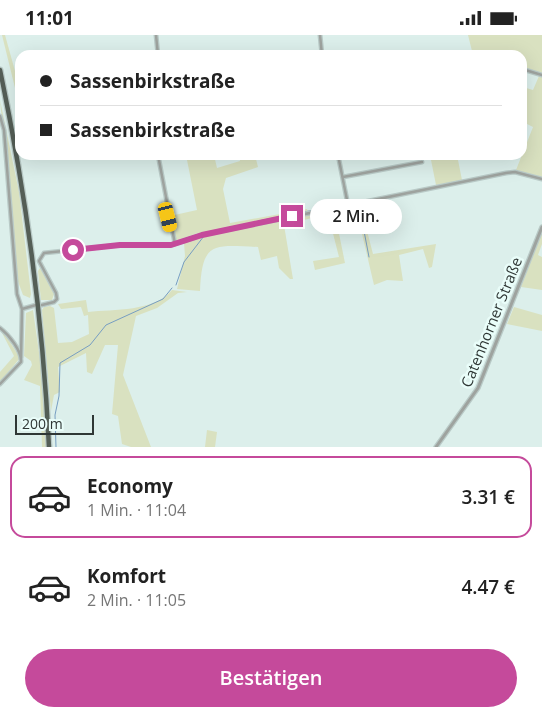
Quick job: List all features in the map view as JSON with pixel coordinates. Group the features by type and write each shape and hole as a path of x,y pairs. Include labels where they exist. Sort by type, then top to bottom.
{"highway":[{"path":"0,70 15,146"},
{"path":"18,160 32,251 39,314 49,447"}],"street":[{"path":"156,35 158,50"},
{"path":"320,35 322,50"},
{"path":"527,70 542,75"},
{"path":"0,116 4,131 17,294 22,309 21,363 0,385"},
{"path":"159,160 175,244"},
{"path":"339,160 348,205"},
{"path":"343,177 422,162"},
{"path":"42,305 54,302 57,299 56,293 39,261 44,253 120,245 175,244 202,235 515,172 542,179"},
{"name":"Catenhorner Straße","path":"436,447 468,405 484,375 542,227"},
{"path":"22,309 36,305"},
{"path":"0,329 7,333 21,358"}],"green space":[{"path":"2,35 5,35 15,71 15,88"},
{"path":"468,35 542,35 542,73 527,68 527,50 472,50"},
{"path":"539,76 542,77 542,177 516,170 520,160 527,160 527,142 533,127 527,124 527,88 533,90"},
{"path":"0,100 19,192 30,298 23,295 17,279"},
{"path":"187,160 215,160 217,168 240,160 256,160 258,167 226,178 223,189 230,223 307,209 309,214 360,204 373,254 436,244 432,267 429,268 423,249 399,255 403,281 387,280 374,285 356,208 335,214 345,263 315,270 313,261 339,257 328,214 284,225 293,279 290,279 279,268 277,256 261,260 258,247 230,246 213,249 207,255 201,275 200,291 177,289 185,256 184,243 199,237 198,233 178,240 175,239 170,216 197,210"},
{"path":"431,160 458,160 462,180 436,185"},
{"path":"542,233 542,244 538,255 542,257 542,290 521,287"},
{"path":"40,268 54,294 52,300 41,300 38,271"},
{"path":"172,290 187,292 178,293 157,308 136,316 123,375 151,447 131,447 122,444 118,416 112,414 118,345 105,345 92,374 87,372 86,353 58,367 60,392 54,395 51,411 42,310 44,307 50,306 54,308 58,343 72,342 89,334 88,315 84,316 81,307 61,309 58,304 86,300 88,312 121,310 155,302"},
{"path":"514,307 542,315 542,331 507,324"},
{"path":"33,310 44,388 47,447 42,447 40,386 24,380 32,365 31,361 24,356 26,313"},
{"path":"1,331 5,334 20,358 0,382 0,372 14,356"},
{"path":"207,430 217,432 215,447 205,447"}],"waterway":[{"path":"333,210 359,205 369,257"},
{"path":"258,221 314,210"},
{"path":"290,219 329,210"},
{"path":"257,225 286,219"},
{"path":"217,230 251,223"},
{"path":"225,232 253,226"},
{"path":"186,239 214,231"},
{"path":"176,285 184,262 204,236"},
{"path":"56,447 55,415 59,396 60,363 90,345 106,325 163,299 172,288"}],"route":[{"path":"73,250 120,245 171,245 202,235 292,216"}]}
